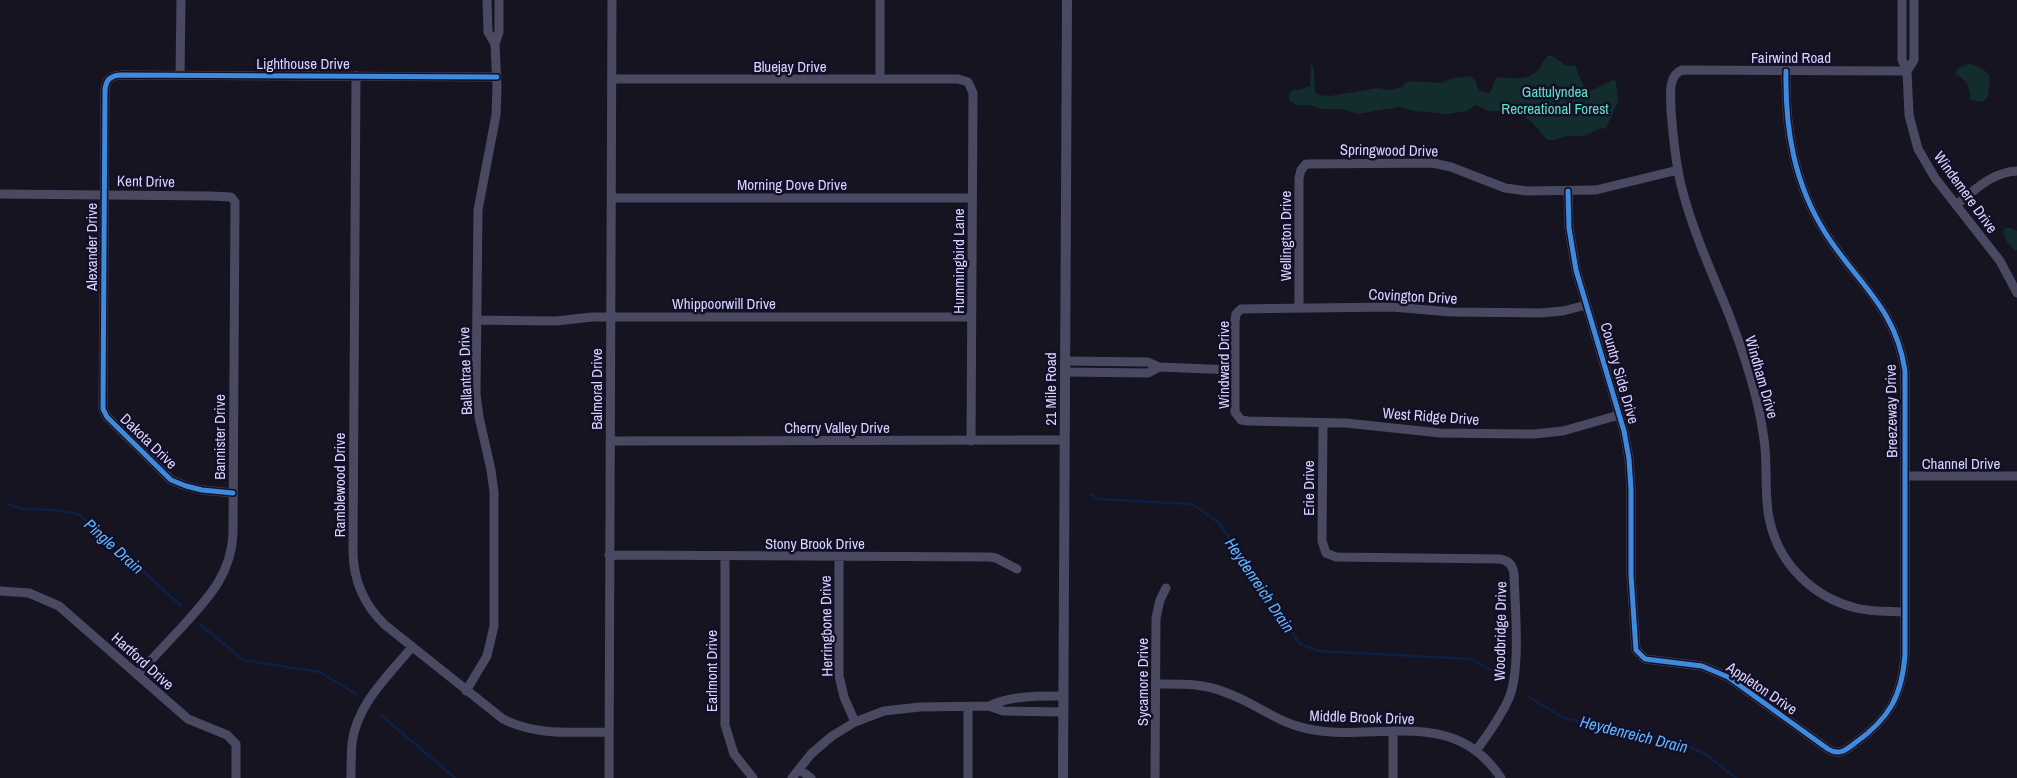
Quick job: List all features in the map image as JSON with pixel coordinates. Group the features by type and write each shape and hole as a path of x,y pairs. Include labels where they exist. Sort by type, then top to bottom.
{"street":[{"path":"180,75 181,0"},
{"name":"Ballantrae Drive","path":"487,0 488,32 495,44"},
{"name":"Ballantrae Drive","path":"466,690 487,656 494,626 494,492 492,470 476,406 478,210 496,115 497,77 495,44 499,32 499,0"},
{"name":"Balmoral Drive","path":"609,778 612,0"},
{"path":"880,0 880,79"},
{"name":"21 Mile Road","path":"1064,778 1067,0"},
{"name":"Windemere Drive","path":"1902,0 1902,60 1908,71 1909,115 1915,139 1929,168 2000,261 2017,293"},
{"name":"Windemere Drive","path":"1908,71 1914,60 1914,0"},
{"name":"Fairwind Road","path":"1676,74 1682,70 1908,71"},
{"name":"Breezeway Drive","path":"1786,71 1786,110 1789,139 1795,167 1805,194 1826,234 1884,310 1898,339 1905,371 1904,666 1897,696 1888,714 1876,728 1844,751 1836,753"},
{"name":"Windham Drive","path":"1676,74 1672,80 1671,91 1673,136 1678,170 1691,218 1740,343 1755,390 1765,442 1769,516 1781,551 1787,562 1804,581 1834,600 1868,610 1905,612"},
{"name":"Lighthouse Drive","path":"109,78 120,75 497,77"},
{"name":"Ramblewood Drive","path":"356,76 353,560 358,584 371,609 382,621 495,714 511,723 528,729 547,732 609,732"},
{"name":"Alexander Drive","path":"107,417 103,409 104,194 105,85 109,78"},
{"name":"Bluejay Drive","path":"612,80 958,79 968,82"},
{"name":"Hummingbird Lane","path":"968,82 973,94 971,441"},
{"name":"Springwood Drive","path":"1303,167 1313,163 1433,163 1451,167 1505,188 1568,191 1601,189 1678,170"},
{"name":"Wellington Drive","path":"1298,307 1299,178 1303,167"},
{"path":"1956,205 1989,178 2004,172 2017,170"},
{"name":"Country Side Drive","path":"1568,191 1571,242 1586,305 1619,415 1630,474 1631,581 1635,645 1638,654"},
{"name":"Kent Drive","path":"0,194 231,197"},
{"name":"Bannister Drive","path":"137,675 212,594 230,556 232,540 235,202 231,197"},
{"name":"Morning Dove Drive","path":"611,198 972,198"},
{"name":"Covington Drive","path":"1238,311 1249,307 1392,307 1451,312 1540,313 1563,311 1586,305"},
{"name":"Windward Drive","path":"1238,311 1235,321 1234,370 1234,408 1238,418"},
{"name":"Whippoorwill Drive","path":"477,320 556,321 592,317 971,317"},
{"path":"1065,361 1148,362 1159,367 1234,370"},
{"path":"1065,372 1148,373 1159,367"},
{"name":"West Ridge Drive","path":"1238,418 1248,421 1323,423 1440,433 1534,434 1563,431 1619,415"},
{"name":"Dakota Drive","path":"107,417 171,480 202,490 232,492"},
{"name":"Erie Drive","path":"1323,423 1322,541 1326,553 1336,557 1499,559 1510,563"},
{"name":"Cherry Valley Drive","path":"610,441 1064,440"},
{"name":"Channel Drive","path":"1905,476 2017,476"},
{"name":"Stony Brook Drive","path":"610,556 989,557 996,558 1017,569"},
{"name":"Earlmont Drive","path":"724,556 725,725 734,754 753,778"},
{"name":"Herringbone Drive","path":"839,557 839,676 844,697 855,722"},
{"name":"Woodbridge Drive","path":"1476,751 1504,708 1513,688 1515,677 1514,574 1510,563"},
{"name":"Sycamore Drive","path":"1155,778 1156,618 1160,600 1166,588"},
{"name":"Hartford Drive","path":"0,591 29,593 59,606 188,720 227,735 236,744 236,778"},
{"path":"351,778 352,743 362,712 370,699 412,647"},
{"name":"Appleton Drive","path":"1638,654 1645,659 1702,666 1718,672 1740,684 1836,753"},
{"name":"Middle Brook Drive","path":"1156,684 1197,685 1219,690 1239,698 1273,718 1304,728 1326,732 1393,732 1443,735 1461,742 1476,751 1489,762 1501,778"},
{"path":"989,706 1001,700 1024,696 1064,696"},
{"path":"968,706 968,778"},
{"path":"792,778 821,744 855,722 874,714 896,709 968,706 989,706 1003,711 1064,712"},
{"path":"1392,778 1393,732"},
{"path":"799,768 811,778"}],"green space":[{"name":"Gattulyndea Recreational Forest","path":"1548,56 1553,56 1566,66 1575,65 1584,88 1590,91 1613,80 1616,81 1618,102 1606,128 1584,136 1566,136 1555,140 1547,140 1532,122 1523,116 1488,111 1476,105 1467,111 1448,114 1415,111 1400,107 1357,114 1343,109 1321,109 1310,105 1297,105 1289,100 1292,90 1299,90 1310,86 1311,64 1314,68 1315,92 1318,95 1330,96 1378,88 1388,90 1403,87 1405,83 1413,81 1442,83 1450,79 1470,76 1475,80 1479,91 1489,93 1497,77 1514,79 1530,76 1539,69"},
{"path":"1968,64 1981,68 1990,77 1988,96 1983,102 1970,100 1967,84 1955,74 1957,69"},
{"path":"2005,228 2017,231 2017,250 2015,251 2007,242 2003,232"}],"waterway":[{"name":"Heydenreich Drain","path":"1091,494 1098,499 1192,504 1219,523 1300,644 1319,651 1471,659 1494,672"},
{"name":"Pingle Drain","path":"8,504 22,509 54,510 78,514 95,527 181,606"},
{"name":"Pingle Drain","path":"201,625 243,660 320,672 356,694"},
{"name":"Heydenreich Drain","path":"1529,697 1564,718 1678,742 1704,753 1736,778"},
{"name":"Pingle Drain","path":"381,715 455,778"}],"cycle path":[{"path":"1568,191 1569,228 1576,270 1624,431 1629,459 1631,575 1636,650 1645,659 1702,666 1728,677 1828,749 1836,752 1845,750 1877,725 1892,705 1901,683 1905,655 1905,371 1900,349 1884,313 1838,252 1815,215 1806,196 1799,176 1790,135 1787,114 1786,71"},
{"path":"233,493 202,490 171,480 107,417 103,409 106,84 114,76 120,75 497,77"}]}
